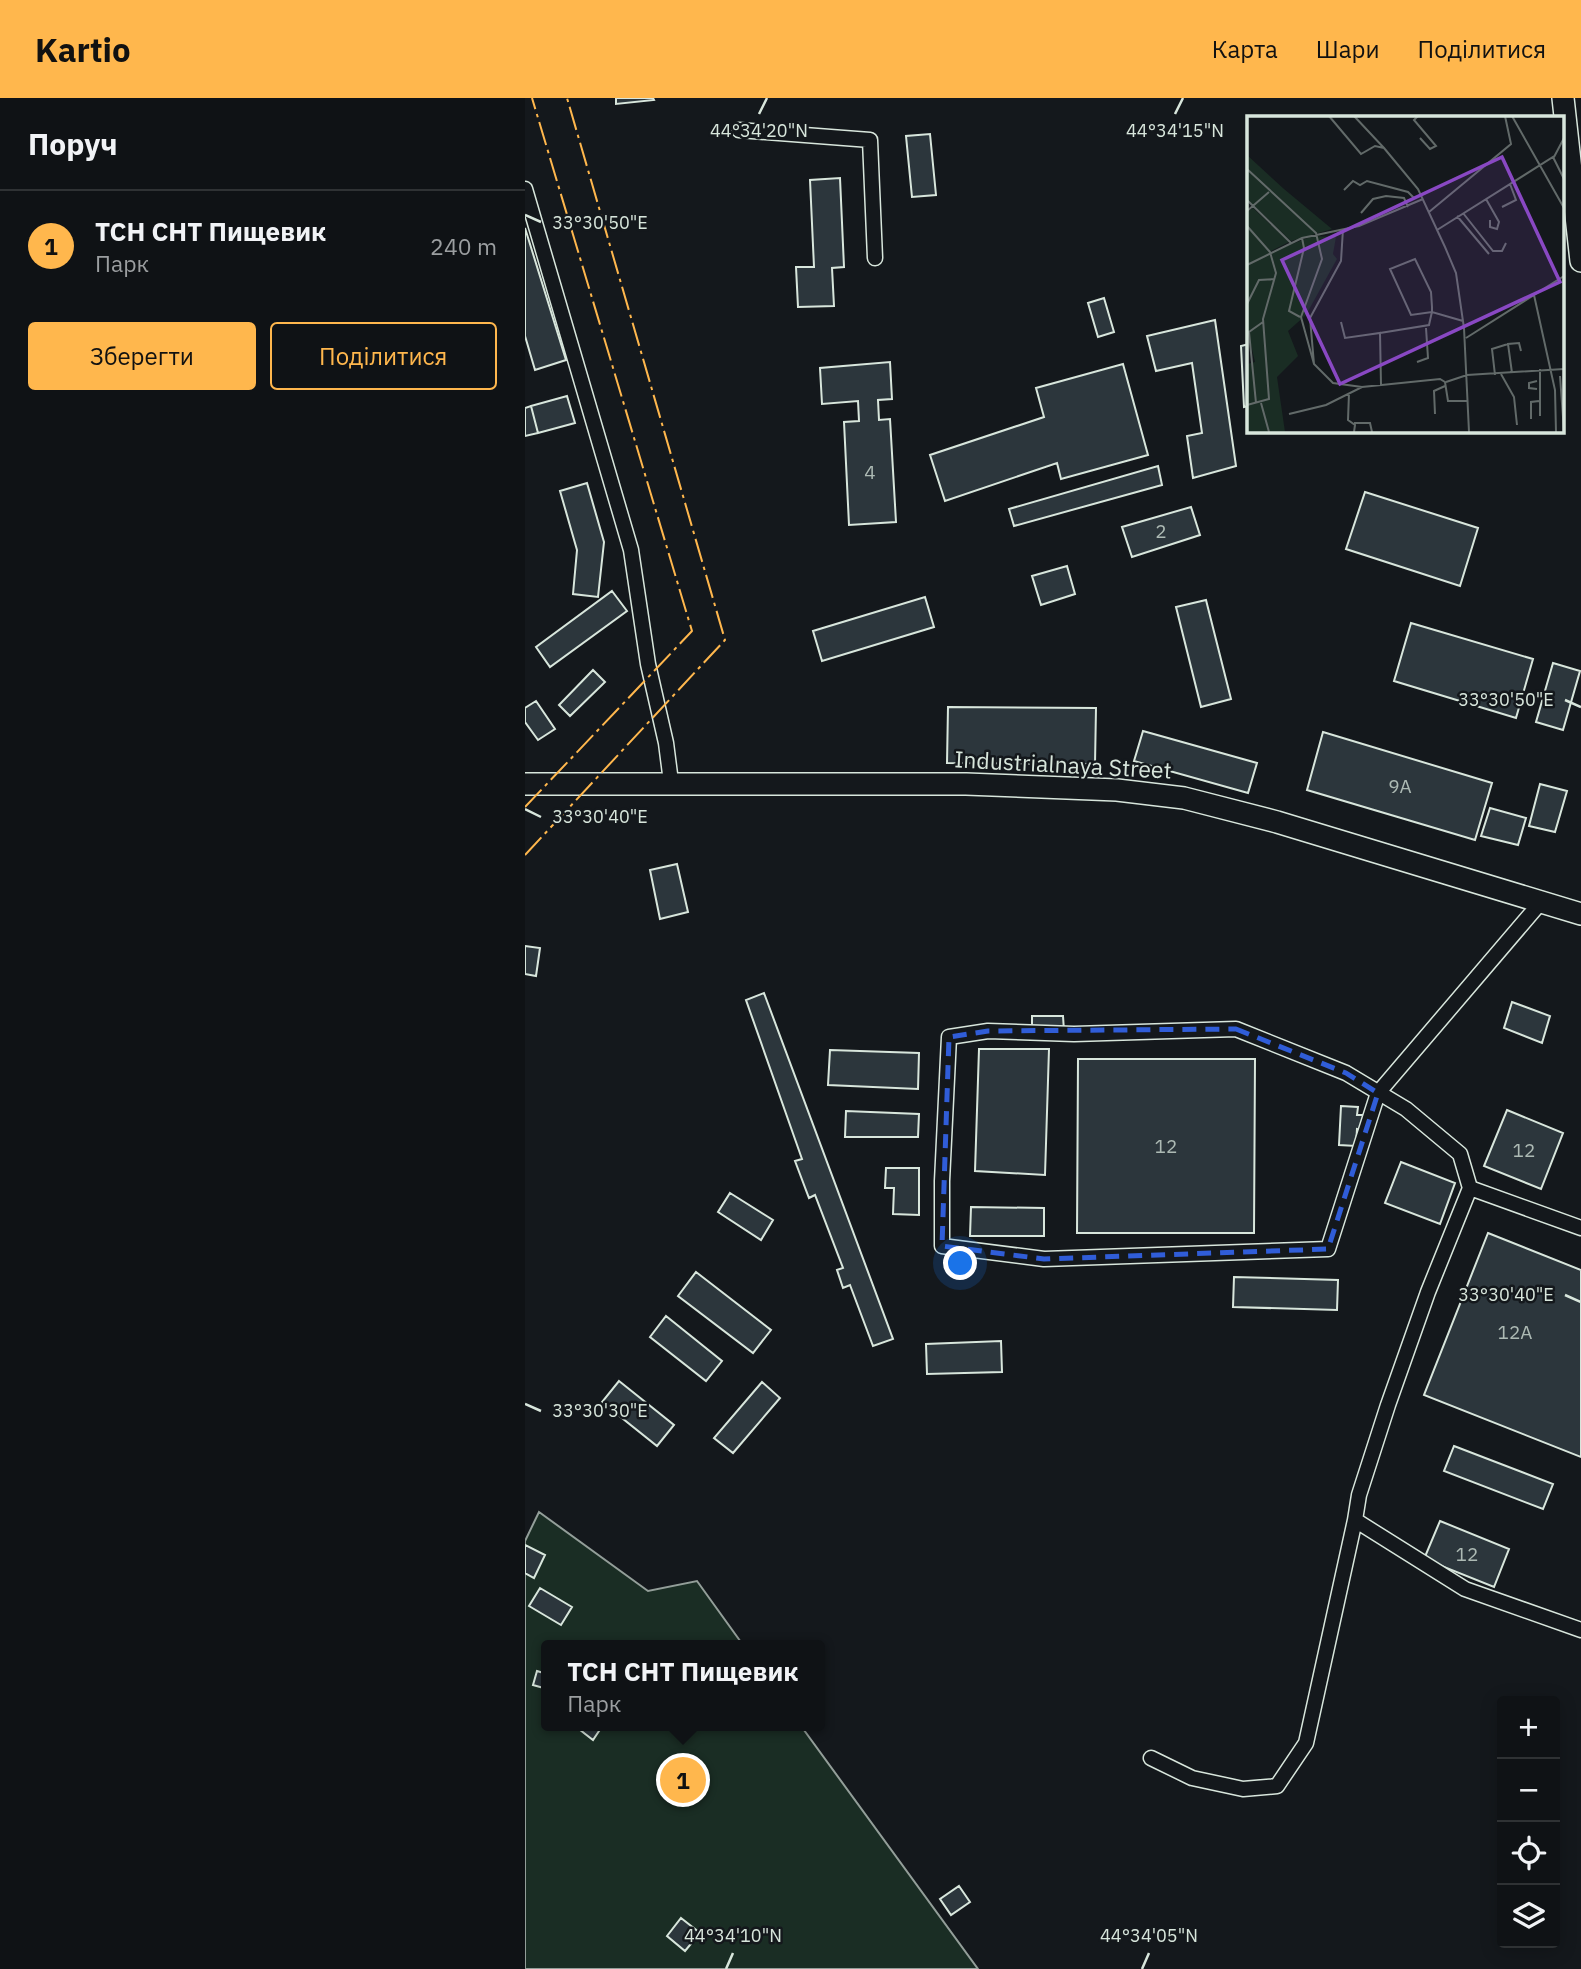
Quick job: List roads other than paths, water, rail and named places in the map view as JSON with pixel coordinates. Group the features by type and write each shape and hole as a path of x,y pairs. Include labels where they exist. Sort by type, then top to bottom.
{"main road":[{"path":"1563,98 1581,261"},
{"name":"Industrialnaya Street","path":"525,784 966,784 1117,790 1184,798 1277,822 1581,914"}],"street":[{"path":"739,130 870,139 875,258"},
{"path":"525,189 631,550 648,664 666,743 671,782"},
{"path":"1151,1758 1192,1778 1243,1790 1277,1786 1305,1743 1359,1495 1428,1292 1470,1188 1460,1154 1406,1109 1378,1093 1346,1073 1236,1029 1074,1034 988,1031 949,1037 942,1181 942,1246 1044,1259 1328,1249 1378,1093 1541,902"},
{"path":"1470,1188 1581,1228"},
{"path":"1355,1520 1465,1589 1581,1630"}],"place":[{"name":"ТСН СНТ Пищевик","path":"683,1780"}]}
